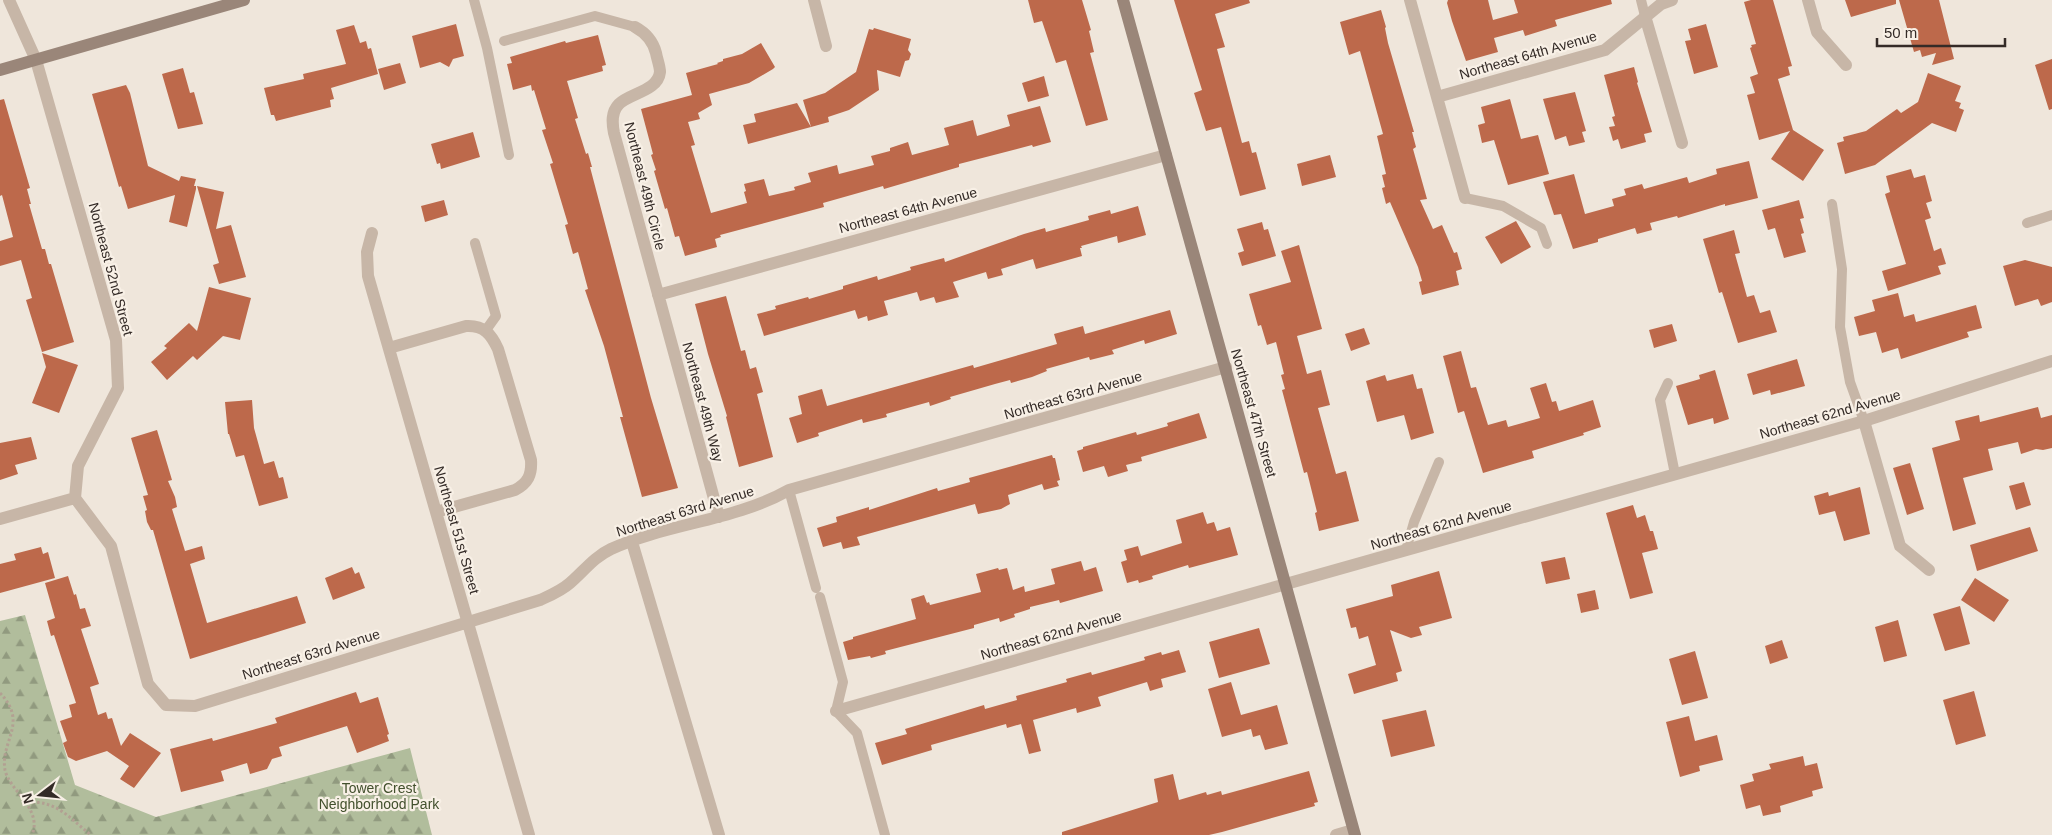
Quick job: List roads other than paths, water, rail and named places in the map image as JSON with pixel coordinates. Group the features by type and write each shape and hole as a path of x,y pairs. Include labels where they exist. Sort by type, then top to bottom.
{"street":[{"name":"Northeast 52nd Street","path":"9,0 36,60 116,340 118,388 78,466 75,498"},
{"path":"0,70 244,0"},
{"path":"814,0 826,46"},
{"name":"Northeast 47th Street","path":"1123,0 1287,584 1354,833"},
{"path":"1410,0 1465,198"},
{"name":"Northeast 64th Avenue","path":"1437,96 1605,50 1661,4 1672,0"},
{"path":"1808,0 1817,32 1846,65"},
{"path":"1645,16 1682,143"},
{"name":"Northeast 49th Circle","path":"635,26 642,30 652,41 660,71 658,78 652,85 618,104 612,121 658,295"},
{"name":"Northeast 64th Avenue","path":"658,295 1166,155"},
{"name":"Northeast 51st Street","path":"372,233 366,252 366,263 529,835"},
{"name":"Northeast 49th Way","path":"658,295 719,517"},
{"path":"389,348 466,326 476,326 486,330 493,338 498,349 531,460 528,480 522,486 514,490 436,512"},
{"name":"Northeast 62nd Avenue","path":"836,711 1864,421 2052,362"},
{"name":"Northeast 63rd Avenue","path":"75,498 111,546 148,684 166,705 195,706 554,594 569,584 596,557 632,542 764,504 789,490 1226,368"},
{"path":"1864,421 1900,546 1929,570"},
{"path":"0,520 75,498"},
{"path":"632,542 718,835"},
{"path":"1336,835 1354,833"}],"lane":[{"path":"474,0 487,48 509,155"},
{"path":"1641,0 1645,16"},
{"path":"504,41 595,16 635,26"},
{"path":"1465,198 1503,206 1541,228 1547,244"},
{"path":"1832,204 1842,269 1840,326 1850,382 1864,421"},
{"path":"2027,223 2052,215"},
{"path":"475,243 496,316 486,330"},
{"path":"1668,383 1660,400 1674,474"},
{"path":"1406,550 1414,522 1439,462"},
{"path":"789,490 843,682 836,711 857,733 886,835"}],"park label":[{"name":"Tower Crest Neighborhood Park","path":"379,796"}]}
